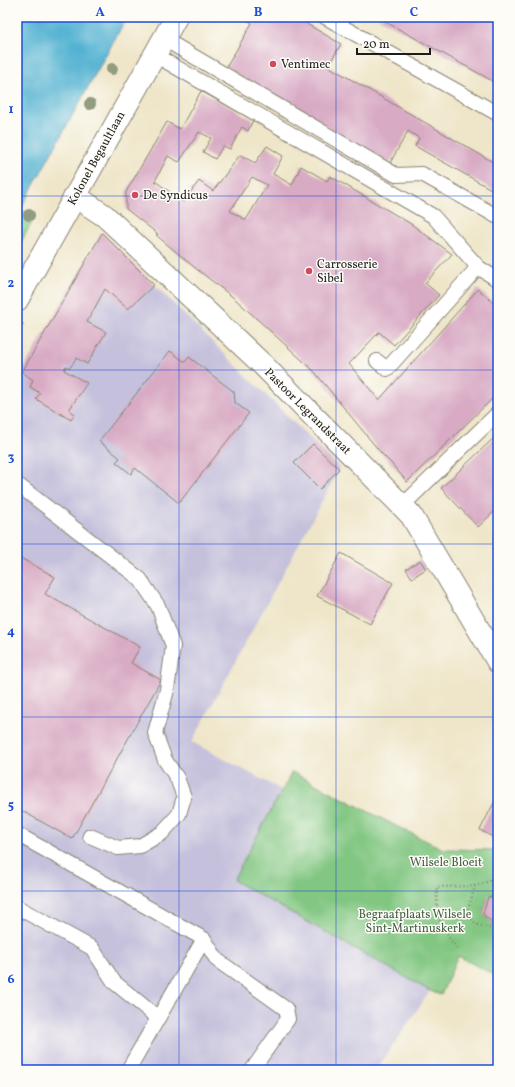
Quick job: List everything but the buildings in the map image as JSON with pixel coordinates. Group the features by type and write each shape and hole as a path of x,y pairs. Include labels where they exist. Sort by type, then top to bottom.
{"street":[{"name":"Kolonel Begaultlaan","path":"17,300 176,17"},
{"name":"Pastoor Legrandstraat","path":"75,196 105,216 251,354 411,515 498,662"}],"lane":[{"path":"325,17 498,114"},
{"path":"160,47 396,175 422,174 498,217"},
{"path":"160,47 432,216 478,267 498,280"},
{"path":"377,361 387,369 478,267"},
{"path":"402,506 498,413"},
{"path":"17,484 140,579 158,606 173,646 167,690 155,733 165,760 177,778 184,797 179,814 162,833 140,846 118,848 90,836"},
{"path":"17,834 204,939 216,960 286,1009 288,1019 252,1070"},
{"path":"17,907 92,948 114,982 158,1018"},
{"path":"128,1070 204,939"}],"path":[{"path":"457,948 447,936 438,918 436,904 437,887 475,886 498,878"},
{"path":"466,913 475,886"},
{"path":"438,918 466,913"},
{"path":"466,913 476,924 498,931"}],"shaded area":[{"path":"102,233 340,468 192,742 282,790 233,880 430,991 376,1070 17,1070 17,381"}],"green space":[{"path":"23,211 35,217 17,249 17,222"},
{"name":"Begraafplaats Wilsele Sint-Martinuskerk","path":"292,772 443,849 498,850 498,895 488,897 483,914 498,927 498,977 458,956 441,995 430,991 233,880"}],"water":[{"path":"25,17 127,17 20,210 17,209 17,31"}],"place":[{"name":"Ventimec","path":"273,64"},
{"name":"De Syndicus","path":"135,195"},
{"name":"Carrosserie Sibel","path":"309,271"}],"park label":[{"name":"Wilsele Bloeit","path":"446,862"}]}
